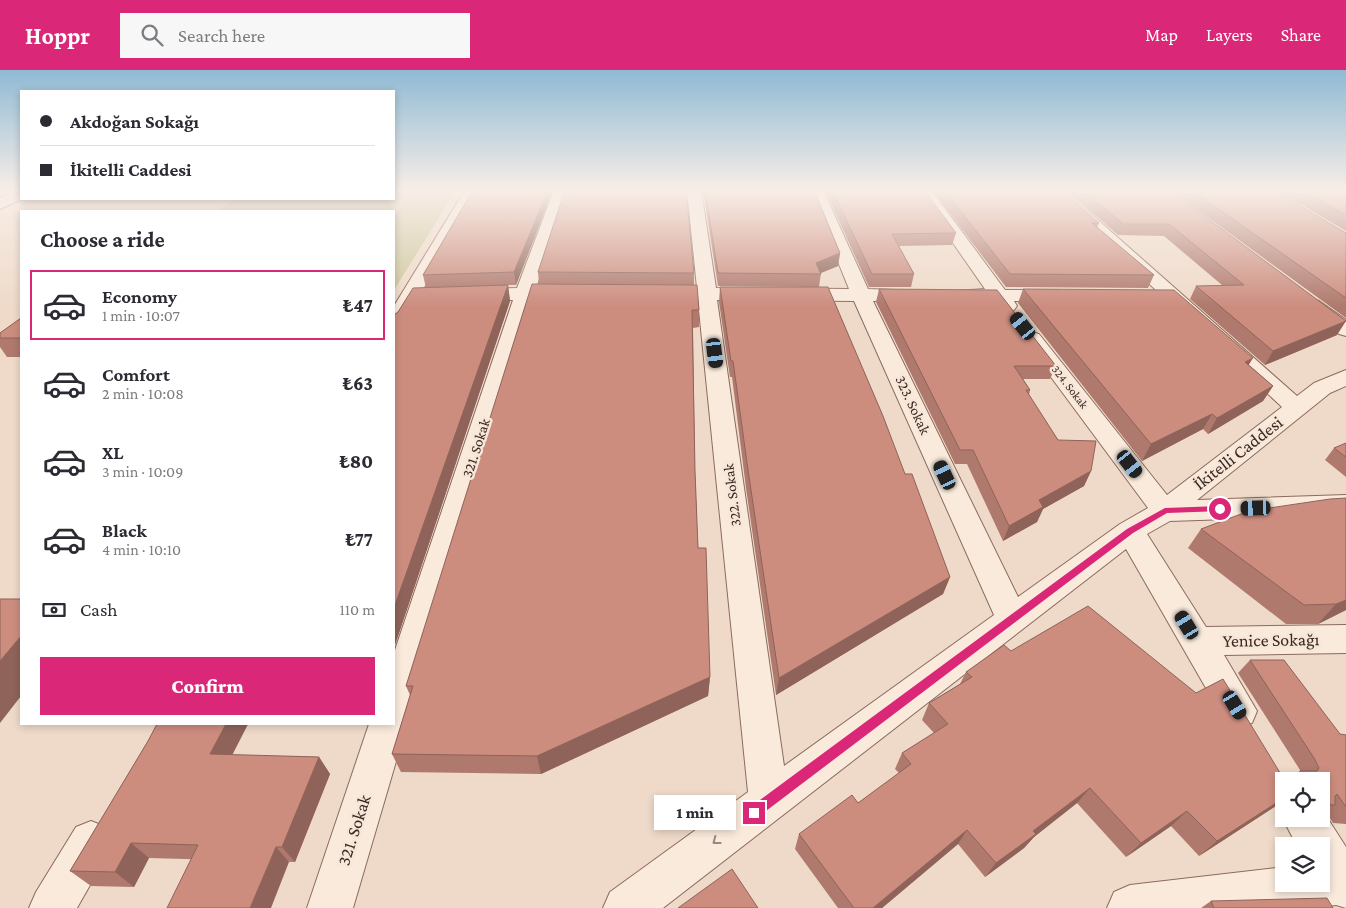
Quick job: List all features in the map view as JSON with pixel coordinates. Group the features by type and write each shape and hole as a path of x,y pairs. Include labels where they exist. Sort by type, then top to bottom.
{"street":[{"path":"395,322 419,296 452,229"},
{"name":"321. Sokak","path":"395,703 525,293 547,229"},
{"name":"322. Sokak","path":"699,229 769,801"},
{"name":"323. Sokak","path":"833,229 1012,619"},
{"name":"324. Sokak","path":"951,229 999,295 1165,511"},
{"path":"1099,229 1173,296 1327,390"},
{"path":"458,295 583,294"},
{"path":"640,294 930,295"},
{"path":"950,295 1076,296"},
{"path":"1144,296 1173,296"},
{"path":"1301,297 1346,330"},
{"name":"İkitelli Caddesi","path":"626,908 1130,531 1165,511 1327,390"},
{"path":"1165,511 1346,505"},
{"path":"1130,531 1253,734"},
{"name":"Yenice Sokağı","path":"1196,641 1346,639"},
{"name":"321. Sokak","path":"330,908 388,725"},
{"path":"52,908 111,808"},
{"path":"1130,908 1335,869 1309,827"}],"shaded area":[{"path":"395,229 432,229 395,288"}],"building":[{"path":"450,229 532,229 514,272 423,275"},
{"path":"552,229 690,229 694,273 538,272"},
{"path":"711,229 830,229 840,253 816,263 821,274 718,273"},
{"path":"851,229 953,229 956,233 892,234 914,274 872,274"},
{"path":"975,229 1099,229 1154,275 1010,274"},
{"path":"1175,229 1222,229 1346,321 1273,351 1196,286 1244,285"},
{"path":"1247,229 1339,229 1346,233 1346,298"},
{"path":"532,284 697,285 699,310 692,310 695,471 698,548 706,548 710,677 537,756 392,754 413,686 406,686"},
{"path":"508,285 395,605 395,314 413,288"},
{"path":"720,287 828,287 883,416 905,474 912,474 950,577 779,678 733,361 731,361"},
{"path":"879,289 997,290 1056,366 1014,366 1030,390 1026,390 1058,440 1096,441 1091,471 1039,500 1043,507 1009,526 973,450 960,450"},
{"path":"1023,289 1174,290 1253,358 1245,362 1273,386 1217,418 1212,414 1151,444"},
{"path":"20,319 20,338 0,338 0,333"},
{"path":"1346,443 1346,457 1334,448"},
{"path":"1346,498 1346,600 1336,604 1304,605 1201,529 1249,511"},
{"path":"0,599 20,599 20,637 0,661"},
{"path":"1088,606 1196,693 1223,679 1280,772 1275,772 1275,804 1217,841 1187,811 1141,843 1090,788 1033,831 1036,834 996,863 967,830 873,908 854,908 799,834 852,795 858,803 911,764 902,753 948,724 929,703 972,677 966,672 1004,645 1011,651"},
{"path":"1250,660 1284,660 1340,734 1346,735 1346,807 1337,794 1335,796 1335,805 1330,804 1330,772 1300,772 1317,771 1319,768"},
{"path":"156,725 225,725 210,754 319,757 282,847 276,847 250,908 167,908 198,845 131,843 115,872 70,871"},
{"path":"732,869 758,908 678,908"},
{"path":"1327,898 1333,908 1214,908 1211,901"}],"route":[{"path":"754,813 1130,531 1165,511 1220,509"}]}
